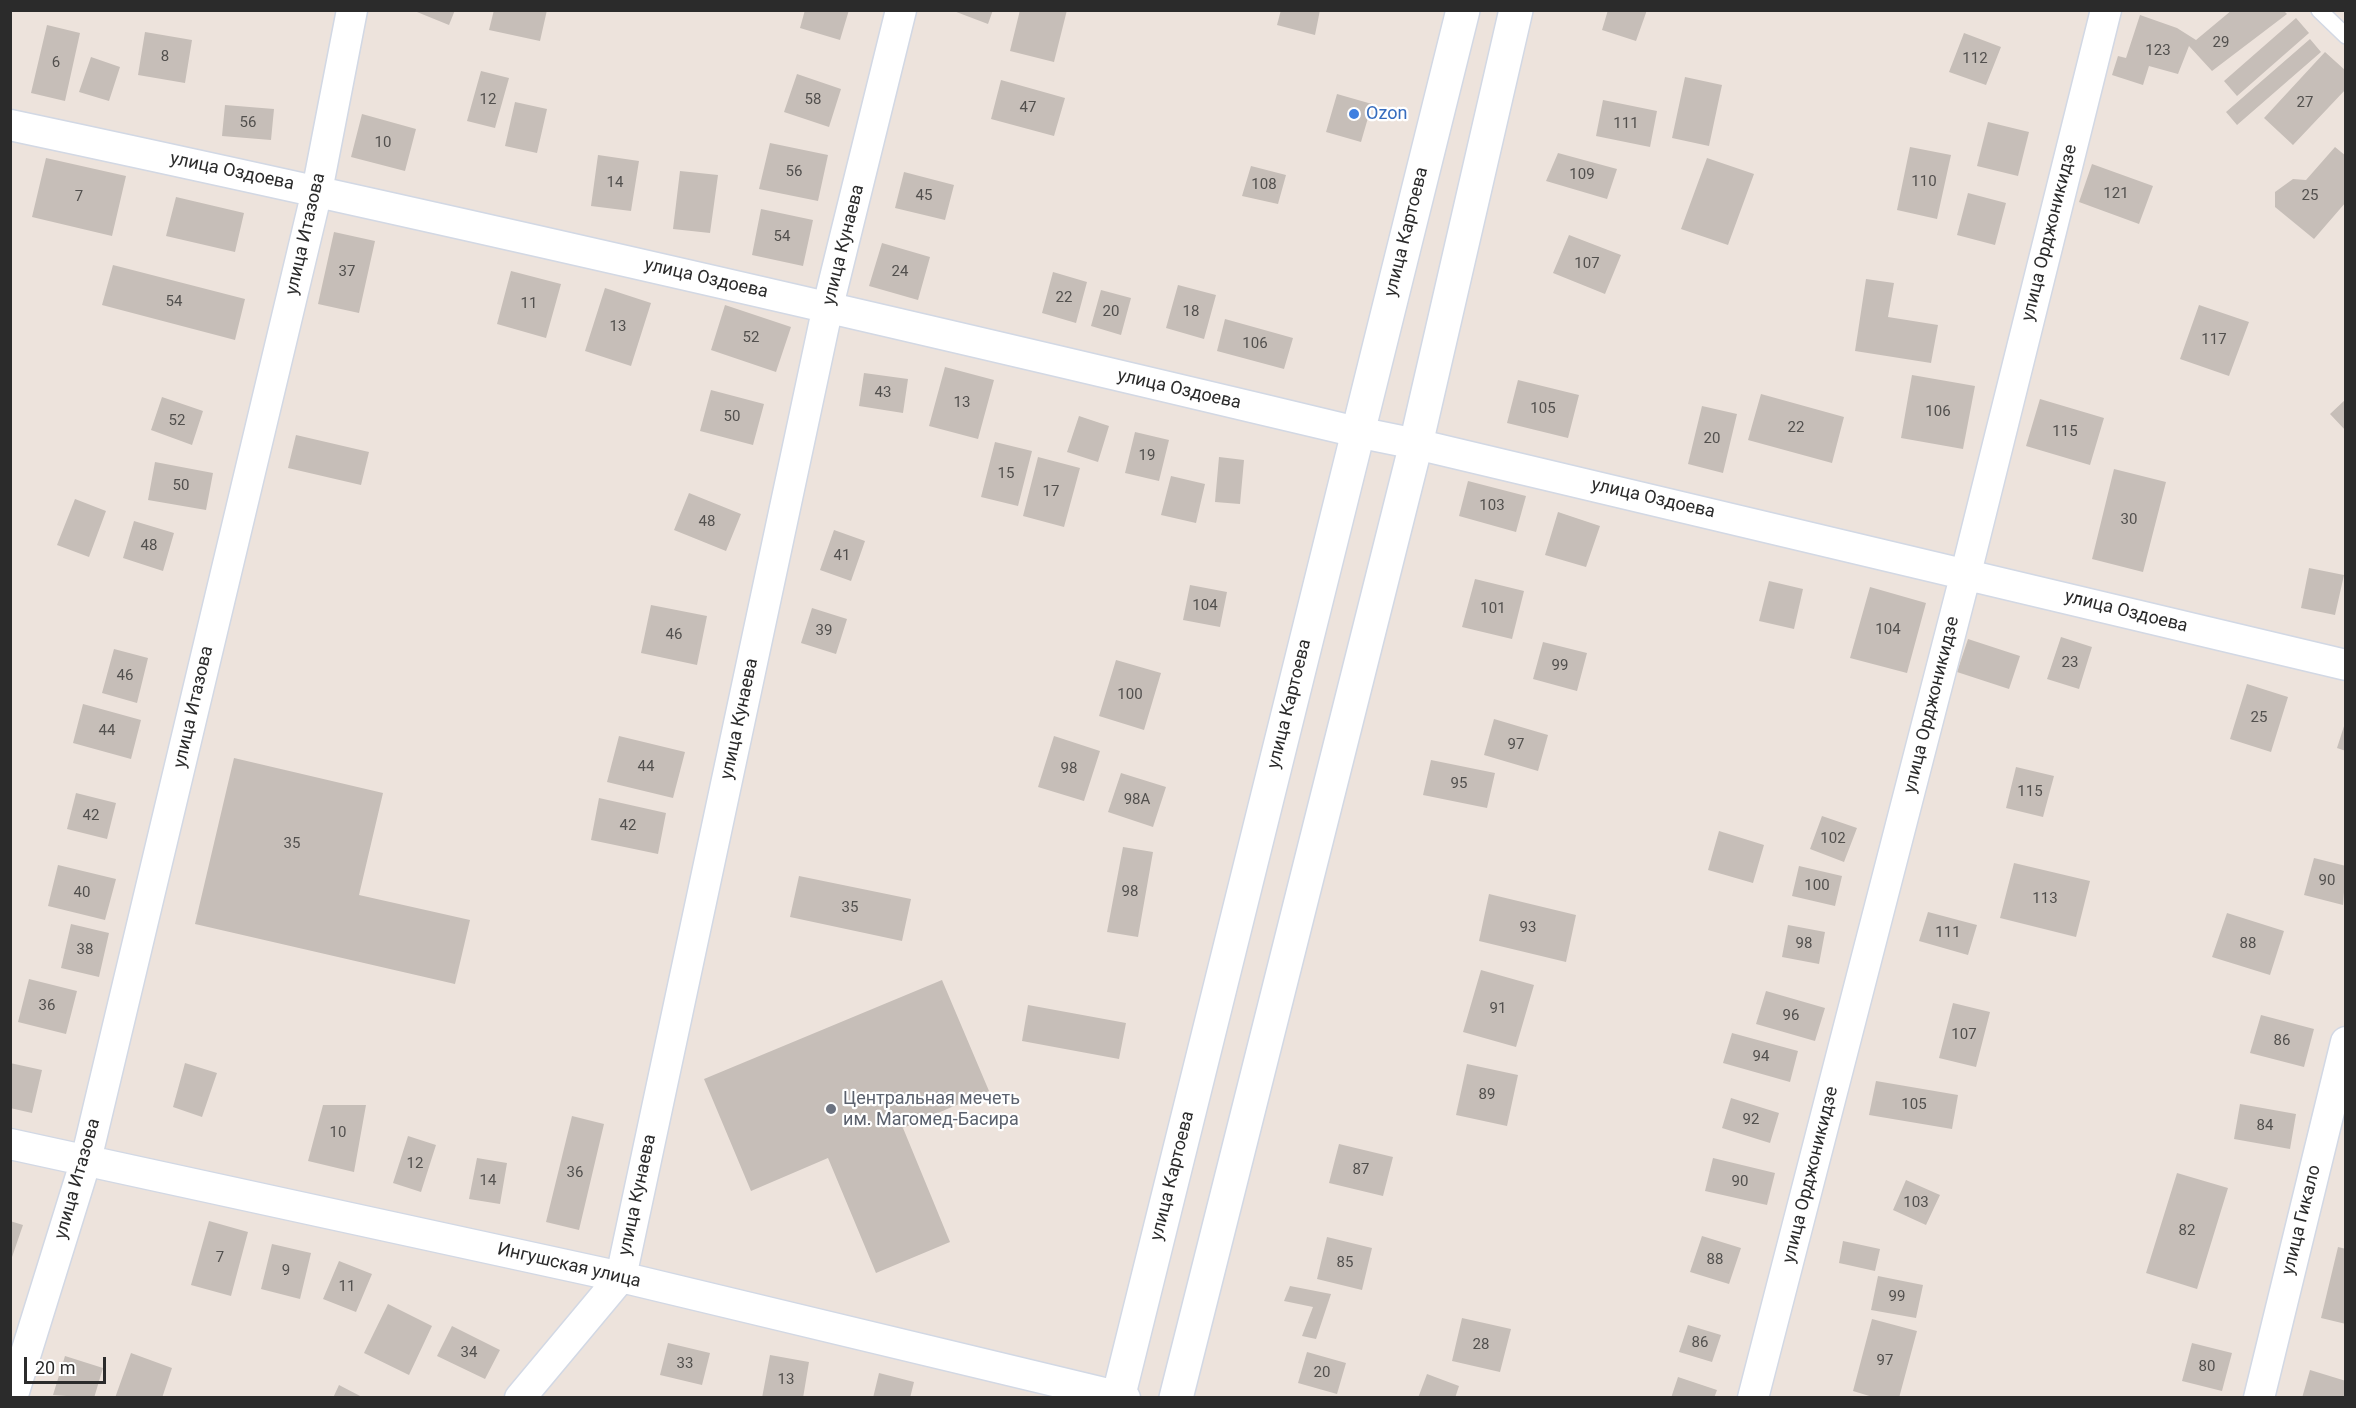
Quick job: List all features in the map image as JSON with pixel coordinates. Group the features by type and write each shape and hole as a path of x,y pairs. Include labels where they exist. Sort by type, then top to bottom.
{"main road":[{"name":"улица Картоева","path":"1120,1397 1463,10"},
{"path":"1176,1398 1416,444 1516,10"}],"street":[{"name":"улица Итазова","path":"12,1398 86,1160 317,190 352,10"},
{"name":"улица Кунаева","path":"520,1398 621,1277 828,306 901,10"},
{"name":"улица Орджоникидзе","path":"1753,1398 1966,573 2106,10"},
{"name":"улица Оздоева","path":"10,125 317,190 828,306 1357,432 1966,573 2346,665"},
{"name":"улица Гикало","path":"2259,1398 2346,1042"},
{"name":"Ингушская улица","path":"10,1144 621,1277 1120,1397"}],"lane":[{"path":"2319,10 2346,36"}],"building":[{"path":"412,10 455,10 449,25"},
{"path":"494,10 547,10 540,41 489,30"},
{"path":"805,10 849,10 840,40 800,28"},
{"path":"951,10 993,10 988,24"},
{"path":"1020,10 1067,10 1054,62 1010,51"},
{"path":"1281,10 1320,10 1315,35 1277,25"},
{"path":"1608,10 1647,10 1636,41 1602,30"},
{"path":"2232,10 2283,10 2287,14 2212,71 2189,46 2178,74 2149,66 2143,85 2112,75 2118,56 2126,58 2140,15 2177,28 2196,40"},
{"path":"2296,18 2309,33 2237,96 2224,81"},
{"path":"47,25 80,33 65,101 31,93"},
{"path":"145,32 192,40 185,83 138,75"},
{"path":"1964,33 2001,47 1986,85 1949,72"},
{"path":"2310,39 2321,52 2237,125 2226,112"},
{"path":"2325,52 2346,71 2346,89 2293,145 2264,118"},
{"path":"91,57 120,67 109,101 79,92"},
{"path":"481,71 509,78 495,128 467,121"},
{"path":"797,74 841,89 829,127 784,112"},
{"path":"1685,77 1722,85 1709,146 1672,138"},
{"path":"1001,80 1065,98 1054,136 991,119"},
{"path":"1337,94 1372,104 1361,142 1326,132"},
{"path":"1603,100 1657,111 1650,147 1596,136"},
{"path":"515,102 547,109 537,153 505,146"},
{"path":"225,105 274,109 271,140 222,136"},
{"path":"362,114 416,129 405,171 351,157"},
{"path":"1988,122 2029,132 2018,176 1977,166"},
{"path":"770,143 828,155 818,201 759,189"},
{"path":"1910,147 1951,155 1937,219 1897,210"},
{"path":"2335,147 2346,156 2346,202 2314,239 2275,207 2275,192 2293,179 2306,180"},
{"path":"1558,153 1617,169 1607,199 1546,181"},
{"path":"598,155 639,161 631,211 591,206"},
{"path":"46,158 126,176 112,236 32,217"},
{"path":"1707,158 1754,174 1728,245 1681,229"},
{"path":"2092,164 2153,186 2139,224 2079,202"},
{"path":"1251,166 1286,175 1278,204 1242,196"},
{"path":"680,171 718,175 710,233 673,229"},
{"path":"904,172 954,185 945,220 895,208"},
{"path":"1968,193 2006,203 1995,245 1957,235"},
{"path":"176,197 244,213 235,252 166,236"},
{"path":"761,209 813,220 803,266 752,255"},
{"path":"334,232 375,241 359,313 318,304"},
{"path":"1569,235 1621,255 1605,294 1553,273"},
{"path":"882,243 930,257 918,300 869,286"},
{"path":"113,265 245,299 235,340 102,305"},
{"path":"511,271 561,284 546,338 497,324"},
{"path":"1053,272 1087,282 1076,323 1042,313"},
{"path":"1866,279 1894,283 1888,317 1938,325 1931,363 1855,351"},
{"path":"1178,285 1216,295 1204,339 1166,328"},
{"path":"605,288 651,303 631,366 585,351"},
{"path":"1101,290 1131,298 1121,335 1091,326"},
{"path":"725,305 791,327 776,372 711,350"},
{"path":"2199,305 2249,322 2229,376 2180,359"},
{"path":"1225,319 1293,338 1284,369 1217,351"},
{"path":"945,367 994,380 978,439 929,426"},
{"path":"864,373 908,379 903,413 859,406"},
{"path":"1912,375 1975,386 1963,449 1901,438"},
{"path":"1518,380 1579,395 1568,438 1507,423"},
{"path":"711,390 764,404 753,445 700,431"},
{"path":"1761,394 1844,417 1832,463 1748,440"},
{"path":"162,397 203,411 192,445 151,430"},
{"path":"2040,399 2104,418 2090,465 2026,446"},
{"path":"2346,399 2346,431 2330,414"},
{"path":"1702,406 1737,414 1723,473 1688,464"},
{"path":"1079,416 1109,426 1098,462 1067,452"},
{"path":"1135,432 1169,440 1159,481 1125,473"},
{"path":"296,435 369,452 361,485 288,468"},
{"path":"995,442 1032,451 1018,506 981,497"},
{"path":"1038,457 1080,468 1064,527 1023,516"},
{"path":"1219,457 1244,460 1240,504 1215,502"},
{"path":"155,462 213,473 206,510 148,500"},
{"path":"2114,469 2166,482 2143,572 2092,559"},
{"path":"1171,476 1205,484 1196,523 1161,515"},
{"path":"1468,481 1526,496 1516,532 1459,516"},
{"path":"689,493 741,514 726,551 674,530"},
{"path":"75,499 106,511 89,557 57,545"},
{"path":"1558,512 1600,526 1586,567 1545,555"},
{"path":"134,521 174,533 163,571 123,558"},
{"path":"834,530 865,541 851,581 820,570"},
{"path":"2309,568 2344,575 2335,615 2301,608"},
{"path":"1475,579 1524,591 1512,639 1462,627"},
{"path":"1769,581 1803,589 1794,629 1759,621"},
{"path":"1190,585 1227,592 1220,627 1183,620"},
{"path":"1870,587 1926,603 1907,673 1850,658"},
{"path":"651,605 707,616 697,665 641,653"},
{"path":"812,608 847,619 836,654 801,643"},
{"path":"2061,637 2092,647 2079,689 2047,679"},
{"path":"1968,639 2020,656 2009,689 1957,672"},
{"path":"1543,642 1587,653 1577,691 1533,679"},
{"path":"114,649 148,658 137,703 102,693"},
{"path":"1116,660 1161,673 1144,730 1099,716"},
{"path":"2247,684 2288,697 2271,752 2230,739"},
{"path":"83,704 141,720 131,759 73,743"},
{"path":"1494,719 1548,735 1538,771 1484,755"},
{"path":"2346,723 2346,751 2337,748"},
{"path":"619,736 685,752 673,798 607,782"},
{"path":"1054,736 1100,751 1084,801 1038,787"},
{"path":"234,758 383,793 359,895 470,920 455,984 195,924"},
{"path":"1431,760 1495,773 1487,808 1423,795"},
{"path":"2016,767 2054,776 2043,817 2006,808"},
{"path":"1121,773 1166,787 1153,827 1108,812"},
{"path":"76,793 116,803 107,839 67,829"},
{"path":"599,798 666,813 658,854 591,840"},
{"path":"1822,816 1857,828 1844,862 1810,849"},
{"path":"1719,831 1764,845 1753,883 1708,870"},
{"path":"1123,847 1153,852 1138,937 1107,932"},
{"path":"2314,858 2346,866 2343,905 2304,895"},
{"path":"2014,863 2090,881 2076,937 2000,918"},
{"path":"58,865 116,879 105,920 48,906"},
{"path":"1799,866 1842,876 1835,906 1792,896"},
{"path":"799,876 911,899 902,941 790,917"},
{"path":"1489,894 1576,915 1566,962 1479,941"},
{"path":"1928,912 1977,925 1968,955 1919,941"},
{"path":"2227,913 2284,931 2270,975 2212,957"},
{"path":"71,924 109,933 99,977 61,968"},
{"path":"1788,925 1825,932 1819,964 1782,957"},
{"path":"1481,970 1534,985 1516,1047 1463,1032"},
{"path":"29,979 77,991 66,1034 18,1022"},
{"name":"Центральная мечеть им. Магомед-Басира","path":"942,980 989,1091 903,1128 950,1242 876,1273 828,1158 751,1191 704,1079"},
{"path":"1766,991 1825,1008 1815,1041 1756,1024"},
{"path":"1953,1003 1990,1012 1976,1067 1939,1058"},
{"path":"1028,1005 1126,1023 1119,1059 1022,1041"},
{"path":"2261,1015 2314,1029 2304,1067 2250,1053"},
{"path":"1732,1033 1798,1051 1790,1082 1723,1063"},
{"path":"10,1063 42,1070 32,1113 10,1108"},
{"path":"185,1063 217,1073 202,1117 173,1107"},
{"path":"1467,1064 1518,1075 1507,1126 1456,1115"},
{"path":"1876,1081 1958,1095 1952,1129 1869,1115"},
{"path":"1731,1098 1779,1113 1770,1143 1722,1128"},
{"path":"2240,1104 2296,1114 2290,1149 2234,1139"},
{"path":"323,1105 366,1105 354,1172 308,1161"},
{"path":"572,1116 604,1124 579,1230 546,1222"},
{"path":"408,1136 436,1145 421,1192 393,1183"},
{"path":"1339,1144 1393,1157 1383,1196 1329,1183"},
{"path":"477,1158 507,1163 500,1204 469,1199"},
{"path":"1713,1158 1775,1173 1767,1205 1705,1191"},
{"path":"2177,1173 2228,1188 2197,1289 2146,1273"},
{"path":"1906,1180 1940,1195 1926,1225 1893,1210"},
{"path":"10,1221 23,1225 11,1260 10,1260"},
{"path":"209,1221 248,1232 231,1296 191,1285"},
{"path":"1702,1236 1741,1248 1729,1284 1690,1272"},
{"path":"1327,1237 1372,1248 1362,1290 1317,1279"},
{"path":"1843,1241 1880,1249 1875,1271 1839,1263"},
{"path":"272,1244 311,1253 300,1299 261,1289"},
{"path":"2338,1247 2346,1249 2346,1324 2321,1318"},
{"path":"339,1261 372,1274 356,1312 323,1299"},
{"path":"1878,1276 1923,1285 1916,1318 1871,1310"},
{"path":"1290,1286 1331,1294 1316,1339 1302,1336 1313,1307 1284,1301"},
{"path":"388,1304 432,1326 409,1375 364,1353"},
{"path":"1462,1318 1511,1329 1500,1372 1452,1361"},
{"path":"1872,1319 1917,1331 1899,1398 1876,1398 1853,1391"},
{"path":"1688,1325 1721,1335 1712,1362 1679,1352"},
{"path":"452,1326 500,1350 485,1379 437,1356"},
{"path":"668,1343 710,1353 702,1385 660,1375"},
{"path":"2192,1343 2232,1353 2222,1391 2182,1381"},
{"path":"1307,1352 1346,1363 1337,1394 1298,1383"},
{"path":"131,1353 172,1368 162,1398 115,1398"},
{"path":"770,1355 809,1362 803,1398 762,1398"},
{"path":"65,1356 103,1368 94,1398 53,1395"},
{"path":"2310,1370 2346,1381 2346,1398 2302,1398"},
{"path":"879,1373 914,1382 910,1398 873,1398"},
{"path":"1427,1374 1459,1386 1455,1398 1418,1398"},
{"path":"1678,1377 1717,1390 1714,1398 1671,1398"},
{"path":"339,1385 364,1398 333,1398"}],"place":[{"name":"Ozon","path":"1354,114"},
{"name":"Центральная мечеть им. Магомед-Басира","path":"831,1109"}]}
